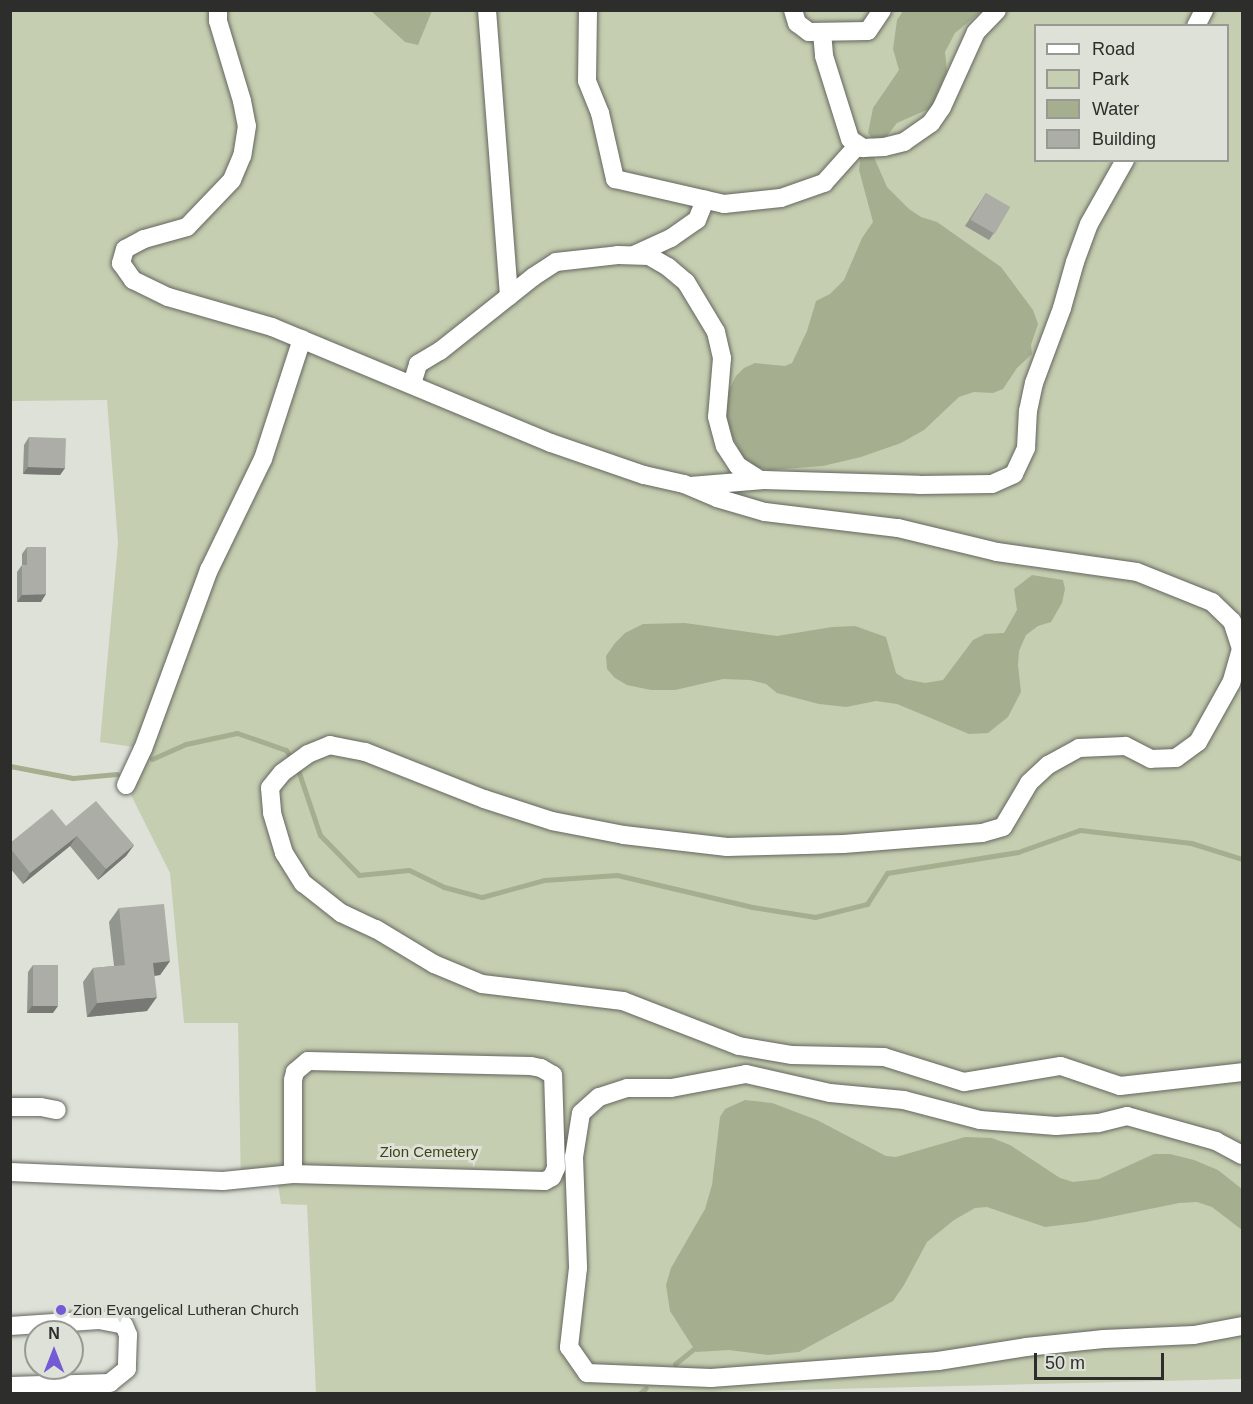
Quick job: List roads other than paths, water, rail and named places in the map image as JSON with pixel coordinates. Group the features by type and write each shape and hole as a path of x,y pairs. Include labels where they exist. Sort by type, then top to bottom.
{"lane":[{"path":"218,10 218,21 242,101 247,126 242,156 232,180 187,227 144,239 124,249 121,263 133,280 168,297 272,327 412,384 481,416 551,443 644,475 689,486 717,498 765,512 898,528 997,552 1137,572 1212,602 1232,621 1241,649 1230,683 1198,742 1176,758 1151,759 1125,746 1079,748 1048,765 1029,783 1002,827 982,832 843,844 727,847 624,835 552,821 484,799 365,752 330,745 304,757 285,771 270,788 272,813 284,853 303,883 341,913 376,929 434,964 482,984 623,1001 739,1046 792,1055 884,1057 964,1082 1061,1066 1120,1086 1242,1072"},
{"path":"487,10 509,296"},
{"path":"588,10 588,81 600,113 615,179 724,204 781,198 824,183 858,144"},
{"path":"794,10 797,23 809,32 868,31 882,10"},
{"path":"822,32 824,56 850,139 863,148 904,142 931,123 942,107 976,32 997,10"},
{"path":"1197,24 1204,10"},
{"path":"689,486 760,480 819,480 919,485 992,484 1014,474 1026,448 1028,411 1034,383 1062,308 1075,262 1089,224 1124,162"},
{"path":"632,255 671,238 697,220 705,200"},
{"path":"412,384 418,364 440,351 556,262 632,255 649,256 668,267 686,282 716,332 722,358 717,417 725,446 738,466 760,480"},
{"path":"126,785 209,570 263,459 302,339"},
{"path":"10,1172 223,1181 293,1174 545,1181 552,1177 556,1168 553,1075 541,1068 531,1066 308,1061 295,1072 293,1080 293,1174"},
{"path":"1242,1155 1216,1141 1127,1116 1098,1123 1056,1126 980,1120 904,1100 830,1093 746,1074 671,1088 627,1088 599,1097 581,1113 574,1157 578,1268 569,1347 588,1373 711,1378 938,1361 1026,1347 1104,1339 1194,1335 1242,1326"},
{"path":"10,1107 41,1107 57,1110"},
{"path":"10,1326 99,1320 124,1325 128,1335 126,1369 110,1383 10,1386"}],"water":[{"path":"432,10 418,45 405,42 371,11"},
{"path":"903,11 982,11 955,33 945,52 947,71 931,108 897,123 883,141 874,141 868,133 873,108 899,70 893,49 897,20"},
{"path":"861,154 873,155 887,187 909,209 921,217 937,222 1001,267 1033,310 1038,324 1031,345 1032,354 1017,368 1003,389 993,393 974,392 959,397 924,430 901,443 861,457 823,466 769,470 755,467 745,461 731,434 726,420 726,396 736,376 744,368 755,363 785,366 792,363 807,331 816,301 830,294 844,280 862,238 873,222 859,170"},
{"path":"1032,575 1063,580 1065,589 1062,603 1051,622 1038,626 1026,635 1019,651 1021,692 1008,717 988,733 969,734 897,704 876,701 846,707 819,704 777,693 766,684 750,680 723,679 675,690 651,690 627,685 615,678 607,669 606,656 615,643 625,633 643,624 685,623 777,636 832,627 855,626 886,637 896,673 905,679 925,683 943,680 973,640 985,634 1004,633 1017,610 1014,589"},
{"path":"745,1100 772,1103 817,1120 886,1156 896,1157 965,1137 992,1138 1010,1145 1060,1178 1073,1182 1099,1179 1154,1154 1170,1154 1194,1160 1218,1170 1242,1189 1242,1230 1212,1207 1197,1202 1179,1203 1086,1222 1045,1227 987,1207 975,1208 954,1220 927,1242 893,1301 799,1352 768,1355 729,1350 696,1352 670,1311 666,1285 671,1268 705,1209 712,1185 720,1117 725,1109"}],"waterway":[{"path":"152,759 186,744 237,733 286,750 297,767 320,835 359,875 409,870 444,887 482,897 544,880 617,875 752,907 815,917 867,904 887,873 1018,852 1080,830 1191,843 1242,859"},
{"path":"10,766 73,778 117,774"},
{"path":"675,1364 697,1346"},
{"path":"639,1394 646,1388"}],"place":[{"name":"Zion Evangelical Lutheran Church","path":"61,1310"}],"park label":[{"name":"Zion Cemetery","path":"429,1152"}]}
